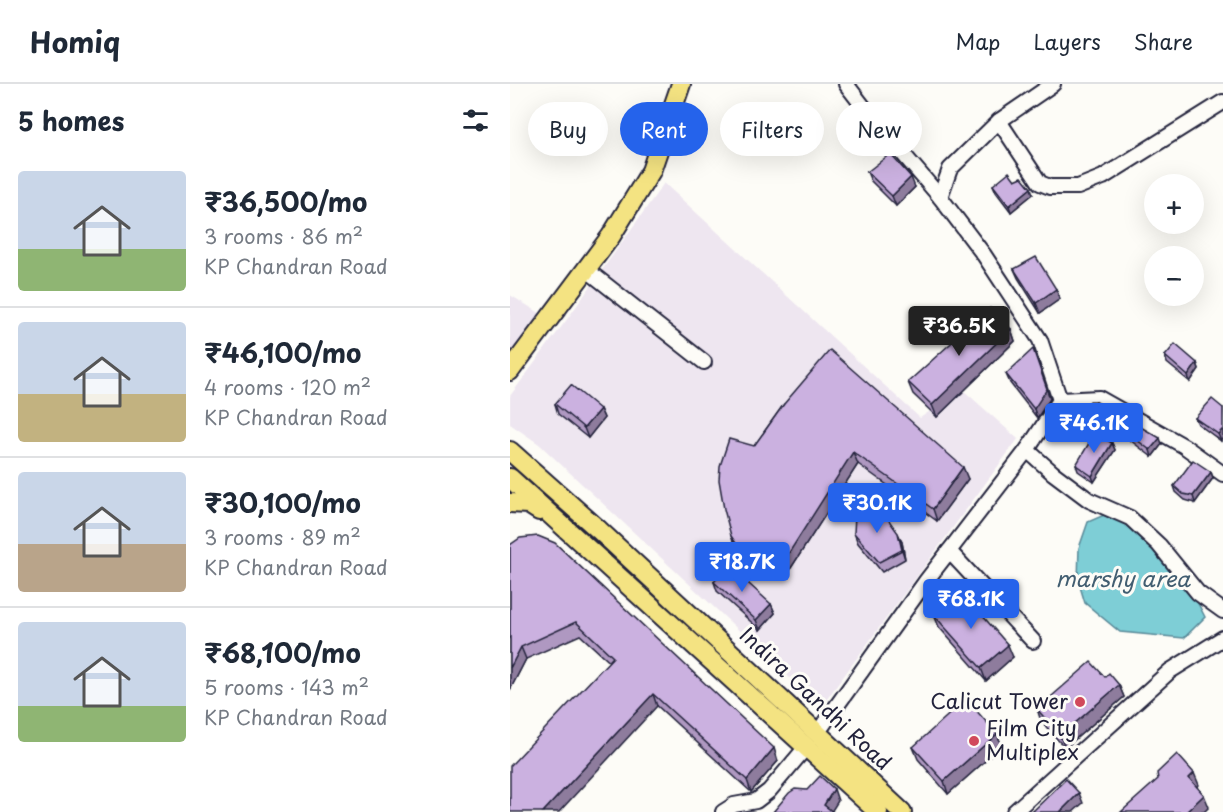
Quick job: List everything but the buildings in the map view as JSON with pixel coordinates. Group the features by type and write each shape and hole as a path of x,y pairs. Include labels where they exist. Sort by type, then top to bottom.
{"main road":[{"path":"510,371 611,236 651,171 681,84"},
{"name":"Indira Gandhi Road","path":"510,451 599,530 813,739 878,812"},
{"name":"Indira Gandhi Road","path":"510,478 561,525 902,812"},
{"path":"510,503 528,504 561,525"}],"street":[{"path":"846,84 868,114 940,197 984,255 1040,340 1060,400"},
{"path":"940,197 950,169 999,121 1053,84"},
{"path":"999,121 1040,183 1057,187 1078,187 1103,177 1223,102"},
{"path":"587,270 704,362"},
{"path":"1060,400 1100,399 1184,446 1223,474"},
{"path":"723,812 734,805 756,801 769,791 813,739 891,629 1027,450 1060,400"},
{"path":"1027,450 1089,500 1130,518 1159,545 1198,592 1223,611"},
{"path":"949,551 1033,641"},
{"path":"1014,812 1170,671 1223,638"}],"shaded area":[{"path":"664,183 920,418 962,389 1018,439 821,707 539,444 510,424 510,396"},
{"path":"510,295 543,315 510,360"}],"water":[{"name":"marshy area","path":"1104,515 1126,522 1146,540 1192,592 1205,617 1184,638 1120,632 1085,603 1078,580 1079,548 1088,522"}],"place":[{"name":"Calicut Tower","path":"1080,702"},
{"name":"Film City Multiplex","path":"974,741"}]}
